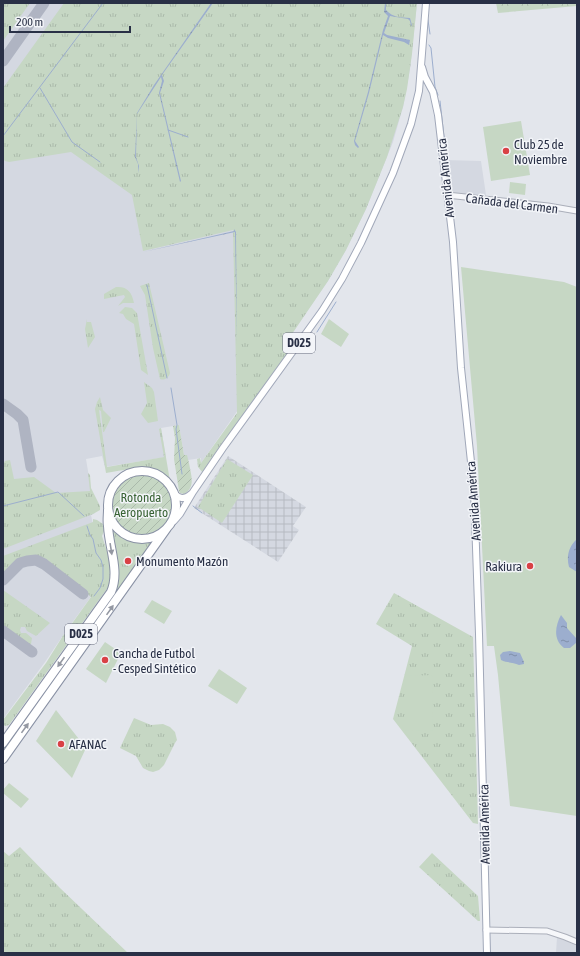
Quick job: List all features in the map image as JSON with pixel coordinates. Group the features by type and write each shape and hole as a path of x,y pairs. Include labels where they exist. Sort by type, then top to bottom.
{"highway":[{"name":"D025","path":"3,743 111,592 114,585 115,573 108,526 108,498 114,484 133,472 149,472 157,475 169,485 174,493 176,509 168,526 3,759"},
{"name":"D025","path":"108,510 111,519 116,526 122,532 130,536 148,538 156,535 168,526"}],"main road":[{"name":"D025","path":"168,526 180,514 193,492 248,413 308,331 342,279 369,226 406,139 415,109 422,67 426,3"},
{"name":"Avenida América","path":"422,67 435,98 441,134 446,195 453,242 461,368 474,498 487,953"},
{"path":"420,80 435,98"},
{"path":"174,493 177,496 187,498 193,492"}],"street":[{"name":"Cañada del Carmen","path":"446,195 548,206 577,211"},
{"path":"486,930 547,931 577,942"}],"shaded area":[{"path":"3,3 417,3 410,69 403,107 393,142 366,209 346,250 328,281 201,463 201,458 188,460 184,455 179,425 161,428 166,457 105,467 102,456 86,459 95,513 91,515 95,534 93,594 3,719"},
{"path":"444,160 481,161 486,195 447,193"},
{"path":"228,456 306,507 293,526 299,530 278,562 194,508"},
{"path":"557,937 577,946 577,953 556,953"}],"green space":[{"path":"3,3 30,3 3,41"},
{"path":"64,3 417,3 412,54 403,107 387,157 366,209 346,250 328,281 292,334 299,339 203,473 198,467 197,459 200,458 201,463 237,413 233,230 143,251 132,195 71,152 9,162 3,159 3,88"},
{"path":"496,3 577,3 577,6 498,13"},
{"name":"Club 25 de Noviembre","path":"521,121 530,175 491,181 483,127"},
{"path":"510,182 526,184 525,195 509,193"},
{"name":"Rakiura","path":"461,267 564,282 577,287 577,816 510,806 494,646 487,646 477,446"},
{"path":"149,283 170,373 165,379 160,379 153,348 145,295 140,286"},
{"path":"116,287 128,290 134,303 123,303 118,306 125,297 124,295 104,299 104,294"},
{"path":"125,307 132,308 137,313 148,375 141,370 134,324 126,319 123,314 119,313"},
{"path":"87,319 87,322 91,322 95,337 88,348 85,329"},
{"path":"329,319 349,334 341,347 321,334"},
{"path":"144,382 152,388 154,392 158,421 148,423 141,414 147,403"},
{"path":"100,397 103,410 111,418 103,432 101,411 99,410 107,467 164,457 159,429 161,428 170,481 162,475 139,469 106,473 95,409"},
{"path":"179,425 184,455 187,455 192,480 190,488 184,494 180,493 179,491 174,459 175,438 173,426"},
{"path":"227,459 253,475 222,523 198,507"},
{"path":"10,460 14,479 34,477 56,493 90,491 88,473 90,475 91,488 100,506 100,510 3,549 3,464 5,461"},
{"name":"Rotonda Aeropuerto","path":"135,473 147,473 163,482 170,492 172,504 170,516 163,526 147,535 135,535 124,530 115,521 110,510 110,498 115,487 124,478"},
{"path":"93,519 103,524 104,531 102,536 111,571 110,581 109,586 75,633 73,633 68,629 91,597 78,585 39,557 23,559 11,567 3,575 3,556 93,522"},
{"path":"110,524 120,534 132,539 145,540 158,537 3,755 3,747 116,588 118,577"},
{"path":"3,590 50,623 36,636 27,631 25,627 21,627 21,633 26,633 32,638 31,644 28,644 3,627"},
{"path":"394,593 473,637 478,824 473,823 393,719 412,646 376,624"},
{"path":"152,600 172,611 164,624 144,612"},
{"path":"64,634 70,640 9,725 5,726 3,724 3,720 46,663"},
{"name":"Cancha de Futbol - Cesped Sintético","path":"105,642 121,653 106,683 86,669"},
{"path":"219,669 247,688 237,704 208,686"},
{"path":"432,675 433,730 405,731 405,676"},
{"name":"AFANAC","path":"56,710 86,748 72,778 36,741"},
{"path":"134,718 151,725 163,724 170,727 175,732 177,740 164,765 159,770 153,772 143,768 136,756 120,748"},
{"path":"9,783 29,799 21,808 3,793 3,790"},
{"path":"20,847 60,888 128,953 3,953 3,851 9,856"},
{"path":"432,853 478,896 480,921 478,921 419,867"}],"water":[{"path":"211,3 213,3 162,75 164,81 160,93 181,181 180,182 159,93 162,81 161,77 137,114 136,157 139,166 138,173 138,164 135,157 137,113 154,85"},
{"path":"385,3 386,10 389,13 397,17 410,18 412,25 411,26 408,19 390,16 384,33 410,40 409,45 383,35 369,93 355,141 359,147 358,148 354,141 388,16 384,12"},
{"path":"234,229 236,232 237,346 235,232 143,252 234,231"},
{"path":"577,539 577,572 569,567 568,555 570,548"},
{"path":"561,615 567,623 567,628 576,638 576,643 570,648 564,648 558,641 556,628"},
{"path":"510,651 520,653 524,664 519,665 501,660 500,655 503,652"}],"waterway":[{"path":"3,136 103,3"},
{"path":"428,20 430,34"},
{"path":"429,45 431,48 435,87 438,95"},
{"path":"40,88 72,142 100,162"},
{"path":"440,101 447,164"},
{"path":"168,130 188,137"},
{"path":"147,285 167,378"},
{"path":"317,332 336,302"},
{"path":"171,388 177,425 176,429 182,474"},
{"path":"3,506 58,492 84,516"},
{"path":"193,506 202,513"},
{"path":"87,526 93,539 96,553 101,560 103,567 103,579 100,588 94,596"}],"taxiway":[{"path":"3,61 44,3"},
{"path":"3,404 23,420 31,467"},
{"path":"3,580 20,563 36,560 44,564 83,594"},
{"path":"3,631 32,652"}],"place":[{"name":"Club 25 de Noviembre","path":"506,151"},
{"name":"Monumento Mazón","path":"128,561"},
{"name":"Rakiura","path":"530,566"},
{"name":"Cancha de Futbol - Cesped Sintético","path":"105,660"},
{"name":"AFANAC","path":"61,744"}]}
